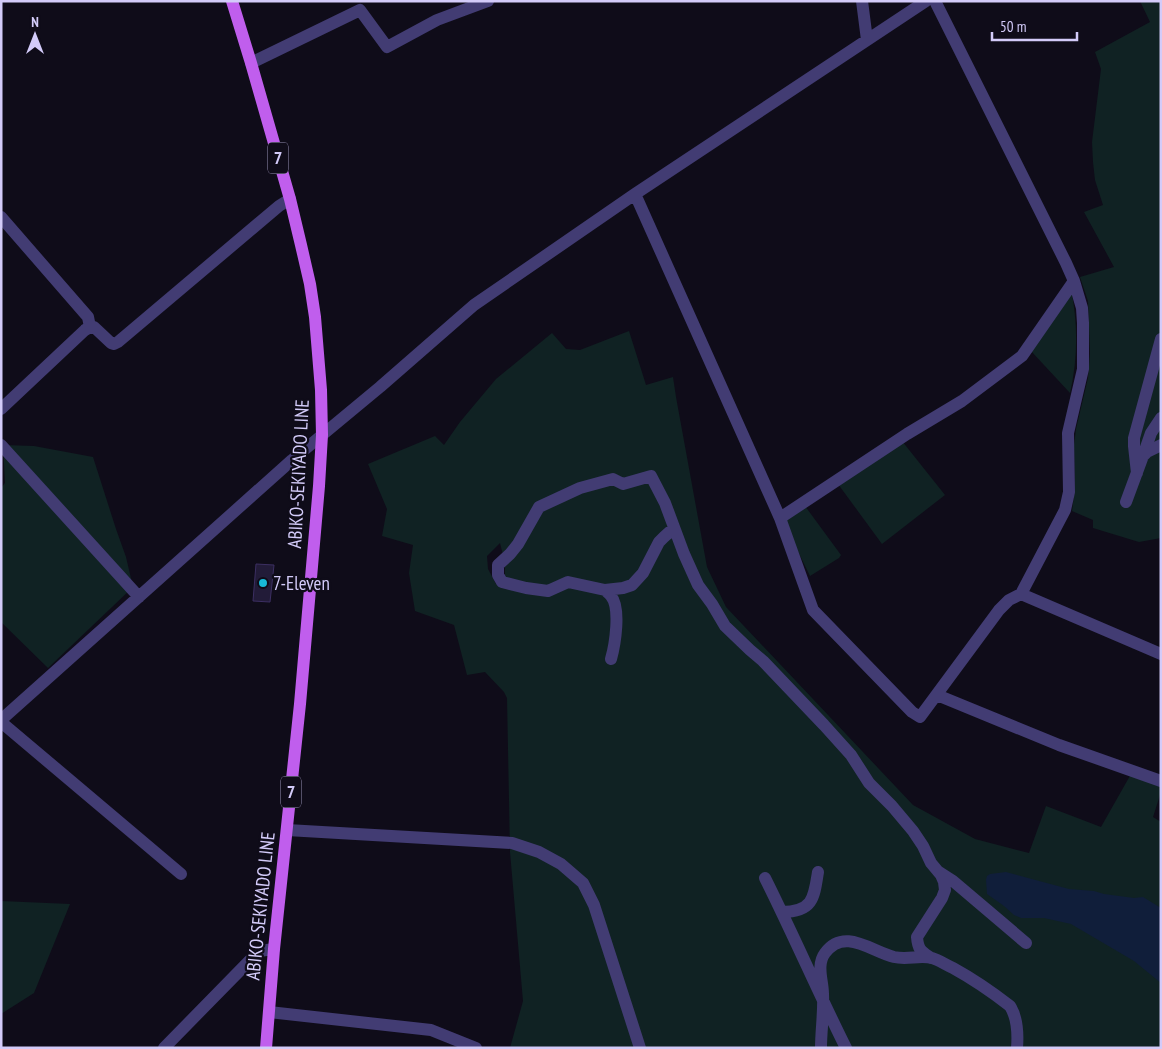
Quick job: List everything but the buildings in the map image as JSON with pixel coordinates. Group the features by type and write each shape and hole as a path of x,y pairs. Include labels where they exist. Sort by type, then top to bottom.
{"main road":[{"name":"ABIKO-SEKIYADO LINE","path":"232,1 290,199 310,284 315,317 321,390 322,435 319,486 266,1048"}],"street":[{"path":"251,63 360,10 387,47 436,20 488,1"},
{"path":"862,1 868,40"},
{"path":"181,874 1,721 292,460 474,305 635,194 926,1"},
{"path":"635,194 780,518 813,610 912,712 920,717 999,610 1009,600 1021,594 1064,510 1068,492 1068,433 1083,370 1082,308 1074,281 935,1"},
{"path":"1,409 90,327 94,327 111,343 118,342 278,206 290,199"},
{"path":"1,217 88,317 90,327"},
{"path":"780,518 907,434 962,401 1022,356 1074,281"},
{"path":"1137,473 1134,438 1161,339"},
{"path":"1126,502 1151,433 1161,418"},
{"path":"1,445 139,597"},
{"path":"1143,456 1161,445"},
{"path":"674,528 659,542 643,573 632,584 623,588 605,590 568,582 548,591 502,582 498,575 498,565 518,544 539,507 580,488 613,479 623,484 651,476 665,503 698,585 725,626 763,661 851,755 869,782 913,831 923,846 931,864 944,882 945,890 942,898 917,937 920,950 932,958"},
{"path":"605,590 611,596 615,605 615,648 611,659"},
{"path":"1021,594 1161,654"},
{"path":"937,695 1059,745 1161,781"},
{"path":"287,830 512,843 539,852 561,864 583,883 594,906 640,1048"},
{"path":"937,871 953,881 1026,943"},
{"path":"782,912 794,912 811,902 816,889 818,872"},
{"path":"765,878 846,1048"},
{"path":"942,898 952,893 967,893"},
{"path":"821,1048 823,993 821,960 826,952 838,942 850,940 895,957 935,958 974,980 1010,1006 1014,1011 1017,1048"},
{"path":"164,1048 259,950 274,949"},
{"path":"269,1012 431,1030 476,1048"}],"shaded area":[{"path":"1140,1 1161,1 1161,538 1139,542 1093,528 1093,520 1072,511 1075,488 1074,445 1088,378 1090,353 1088,301 1080,277 1114,267 1084,212 1103,205 1095,180 1093,162 1092,142 1101,69 1095,52 1150,22"},
{"path":"1071,289 1076,341 1075,367 1070,393 1031,351"},
{"path":"629,331 646,385 673,377 707,567 726,607 913,805 975,839 1029,853 1046,806 1101,827 1131,774 1161,785 1161,792 1153,817 1161,822 1161,1048 510,1048 523,1001 510,852 507,698 504,692 485,672 467,675 454,625 415,611 409,573 413,545 382,536 387,509 368,464 435,436 444,445 460,422 496,379 552,333 566,349 580,350","holes":["500,543 505,563 505,588 496,584 488,569 487,556"]},
{"path":"902,441 945,495 882,544 838,484"},
{"path":"3,445 34,446 93,457 126,557 133,587 48,668 1,622 1,488 5,483"},
{"path":"805,506 841,555 810,576 785,525 785,520"},
{"path":"1,901 70,904 34,993 1,1014"}],"water":[{"path":"1006,872 1069,889 1134,898 1143,897 1161,908 1161,983 1134,961 1071,924 1044,918 1021,918 1014,915 987,894 987,876"}],"place":[{"name":"7-Eleven","path":"263,583"}]}
